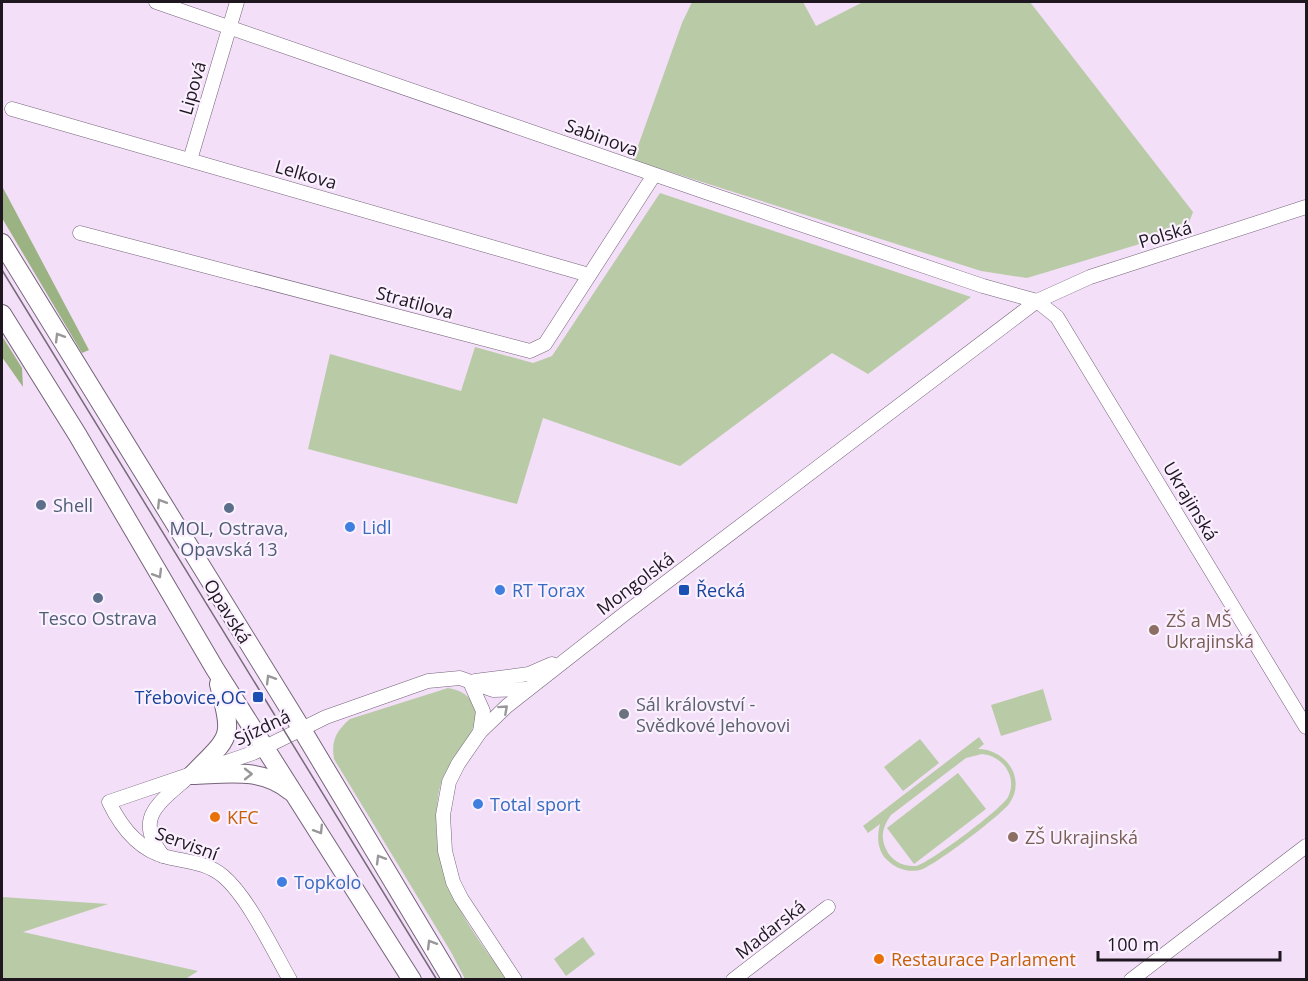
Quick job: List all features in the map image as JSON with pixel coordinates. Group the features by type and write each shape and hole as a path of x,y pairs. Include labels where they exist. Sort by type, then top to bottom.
{"main road":[{"name":"Opavská","path":"2,243 301,728 452,980"},
{"path":"2,314 77,434 215,669 412,980"},
{"path":"192,775 225,741 229,724 215,669"},
{"path":"192,775 261,774 277,780 298,797"}],"street":[{"name":"Sabinova","path":"156,2 654,175 983,286 1037,301"},
{"name":"Lipová","path":"190,160 237,2"},
{"name":"Lelkova","path":"12,109 589,275"},
{"name":"Stratilova","path":"80,233 530,351 544,344 654,175"},
{"name":"Polská","path":"1037,301 1090,277 1306,207"},
{"name":"Mongolská","path":"515,980 461,898 450,874 445,851 443,815 450,782 458,764 480,732 530,688 575,653 1037,301"},
{"name":"Ukrajinská","path":"1037,301 1057,317 1306,727"},
{"path":"470,682 529,674 575,653"},
{"name":"Sjízdná","path":"109,802 192,775 264,746 301,728 428,681 449,677 470,682"},
{"path":"470,682 494,690 530,688"},
{"path":"470,682 483,711 480,732"},
{"path":"163,856 151,836 151,817 159,802 192,775"},
{"name":"Servisní","path":"109,802 121,824 135,840 163,856 202,864 225,878 254,918 290,980"},
{"path":"1131,980 1306,846"},
{"name":"Maďarská","path":"734,980 828,907"}],"green space":[{"path":"692,2 803,2 816,26 863,2 1030,2 1193,212 1186,230 1027,278 981,271 633,160 682,23"},
{"path":"2,186 89,350 82,353 2,218"},
{"path":"660,193 971,297 868,374 832,353 680,466 543,418 517,504 308,449 330,354 461,391 475,347 533,363 552,356"},
{"path":"2,336 22,368 23,387 2,357"},
{"path":"448,688 468,697 473,704 475,721 473,729 454,757 441,785 436,825 438,850 444,873 464,917 507,979 465,979 334,759 333,747 336,737 350,719"},
{"path":"1043,689 1052,720 1001,736 991,705"},
{"path":"979,737 984,744 978,749 997,754 1011,767 1016,785 1009,804 952,851 920,870 906,870 890,862 879,847 880,824 868,833 863,826","holes":["982,754 1002,763 1010,775 1011,789 1003,803 965,835 923,863 916,866 907,865 891,857 884,845 883,836 884,827 891,815 966,758"]},
{"path":"920,739 939,763 903,791 884,767"},
{"path":"958,773 986,809 914,864 887,828"},
{"path":"2,897 108,904 23,932 198,971 184,980 2,979"},
{"path":"583,937 595,954 566,976 554,959"}],"tram line":[{"path":"2,270 437,980"}],"place":[{"name":"Shell","path":"41,505"},
{"name":"MOL, Ostrava, Opavská 13","path":"229,508"},
{"name":"Lidl","path":"350,527"},
{"name":"RT Torax","path":"500,590"},
{"name":"Řecká","path":"684,590"},
{"name":"Tesco Ostrava","path":"98,598"},
{"name":"ZŠ a MŠ Ukrajinská","path":"1154,630"},
{"name":"Třebovice,OC","path":"258,697"},
{"name":"Sál království - Svědkové Jehovovi","path":"624,714"},
{"name":"Total sport","path":"478,804"},
{"name":"KFC","path":"215,817"},
{"name":"ZŠ Ukrajinská","path":"1013,837"},
{"name":"Topkolo","path":"282,882"},
{"name":"Restaurace Parlament","path":"879,959"}]}
